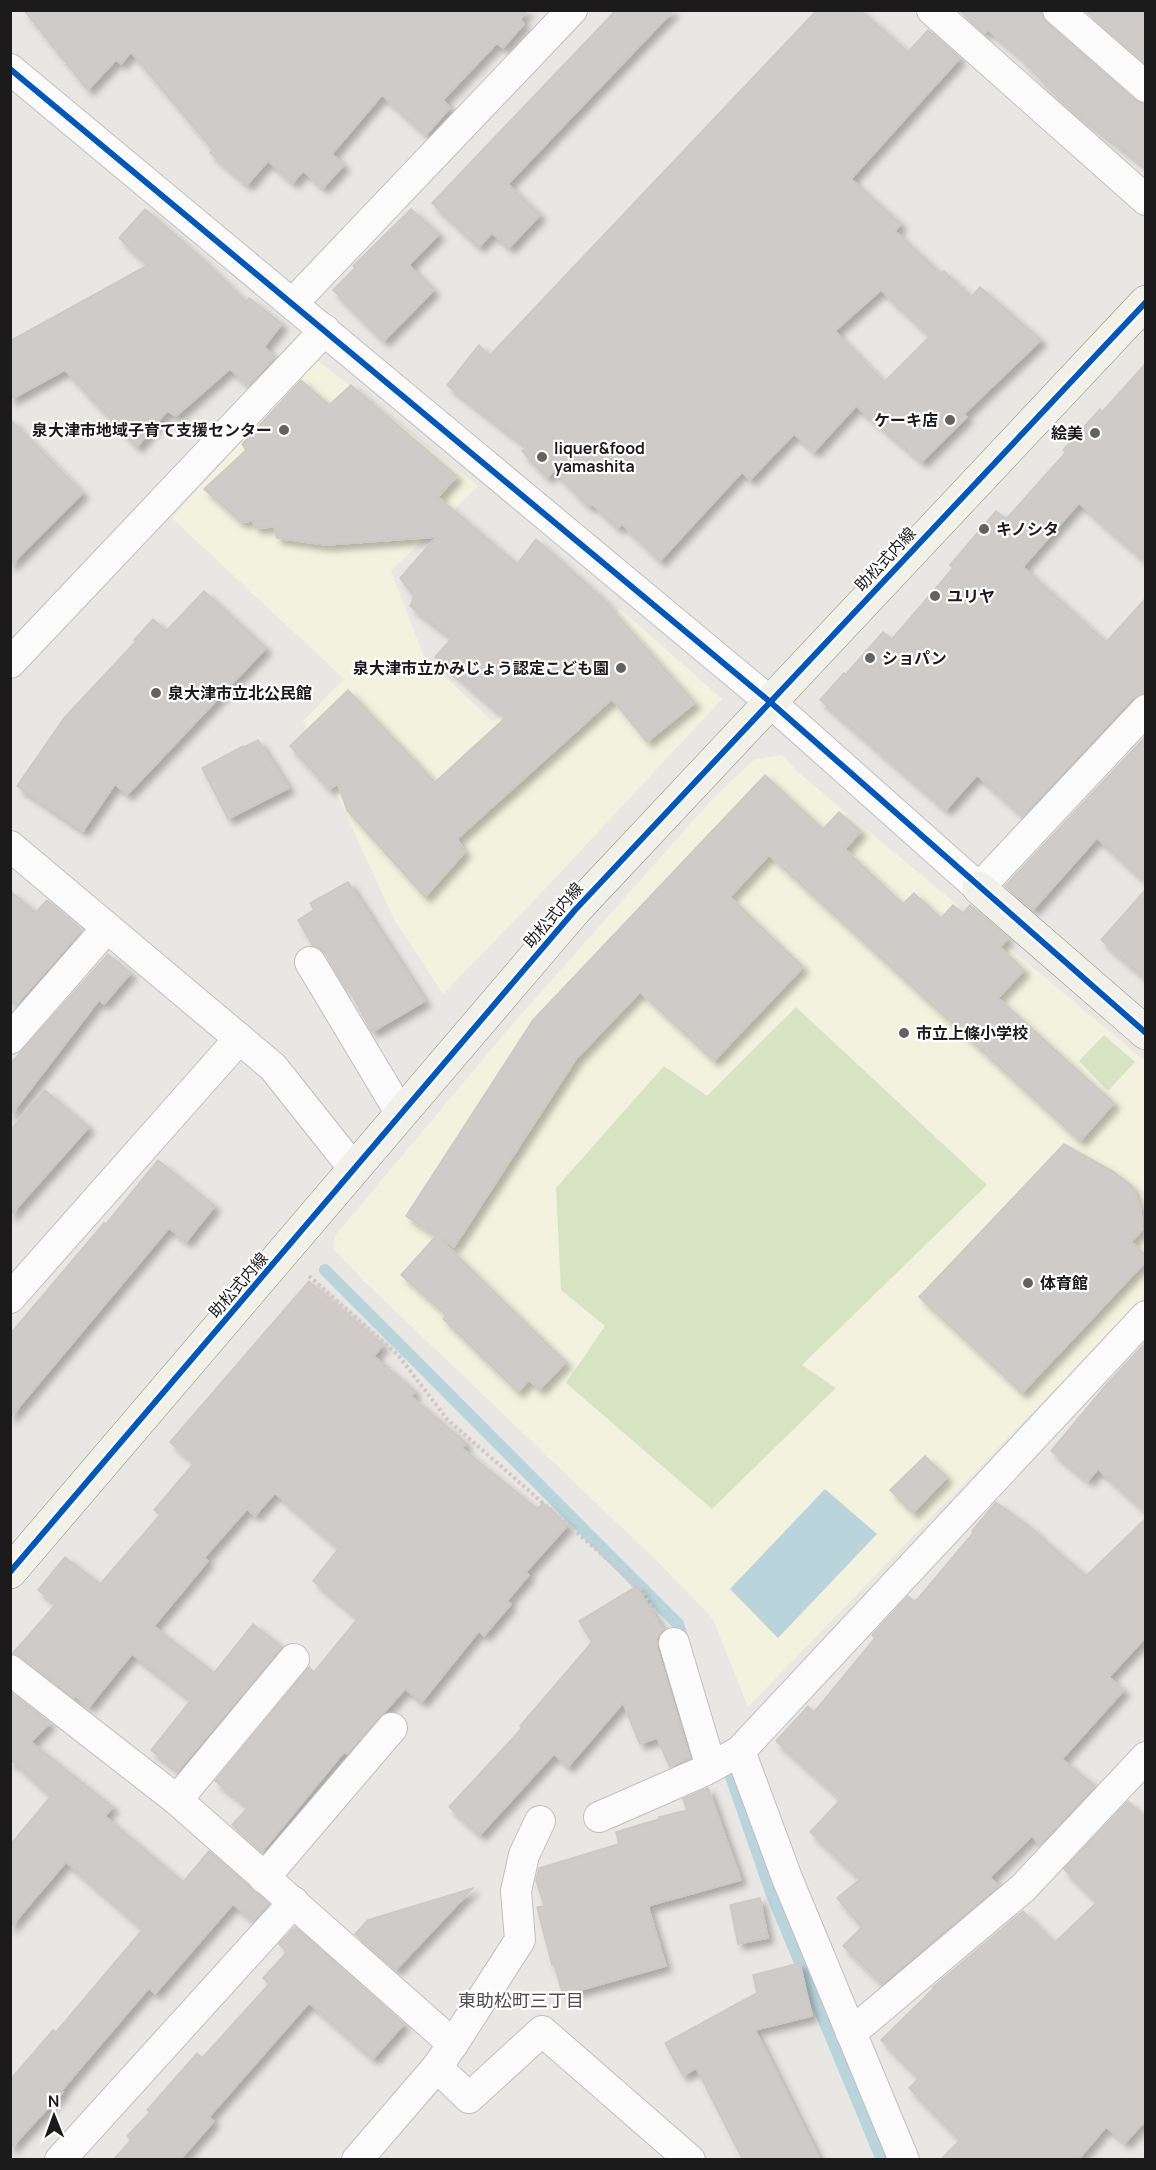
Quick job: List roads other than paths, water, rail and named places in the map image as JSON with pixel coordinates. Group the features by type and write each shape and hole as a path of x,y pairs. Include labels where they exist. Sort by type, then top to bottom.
{"street":[{"path":"293,303 572,10"},
{"path":"932,10 1146,200"},
{"path":"1058,10 1146,87"},
{"path":"10,69 769,702 1146,1033"},
{"name":"助松式内線","path":"10,1572 575,910 1146,302"},
{"path":"10,663 325,330"},
{"path":"979,888 1146,710"},
{"path":"10,846 273,1067 354,1169"},
{"path":"10,1039 107,927"},
{"path":"310,962 401,1114"},
{"path":"10,1299 239,1039"},
{"path":"599,1817 725,1760 1146,1316"},
{"path":"674,1643 725,1760 787,1878 904,2160"},
{"path":"177,1800 294,1659"},
{"path":"10,1670 177,1800 294,1902 445,2056 469,2098 542,2031 690,2160"},
{"path":"264,1878 392,1728"},
{"path":"852,2033 1023,1888 1146,1757"},
{"path":"357,2160 445,2056 520,1940 516,1891 524,1855 540,1821"},
{"path":"60,2160 294,1902"}],"water":[{"path":"825,1489 877,1534 778,1638 730,1589"}],"waterway":[{"path":"325,1270 678,1624 684,1643"},
{"path":"725,1759 772,1895 882,2160"}],"place":[{"name":"ケーキ店","path":"950,420"},
{"name":"泉大津市地域子育て支援センター","path":"284,430"},
{"name":"絵美","path":"1095,433"},
{"name":"liquer&food yamashita","path":"542,457"},
{"name":"キノシタ","path":"984,529"},
{"name":"ユリヤ","path":"935,596"},
{"name":"ショパン","path":"870,658"},
{"name":"泉大津市立かみじょう認定こども園","path":"621,668"},
{"name":"泉大津市立北公民館","path":"156,693"},
{"name":"市立上條小学校","path":"904,1033"},
{"name":"体育館","path":"1028,1283"}],"district":[{"name":"東助松町三丁目","path":"521,2001"}]}
